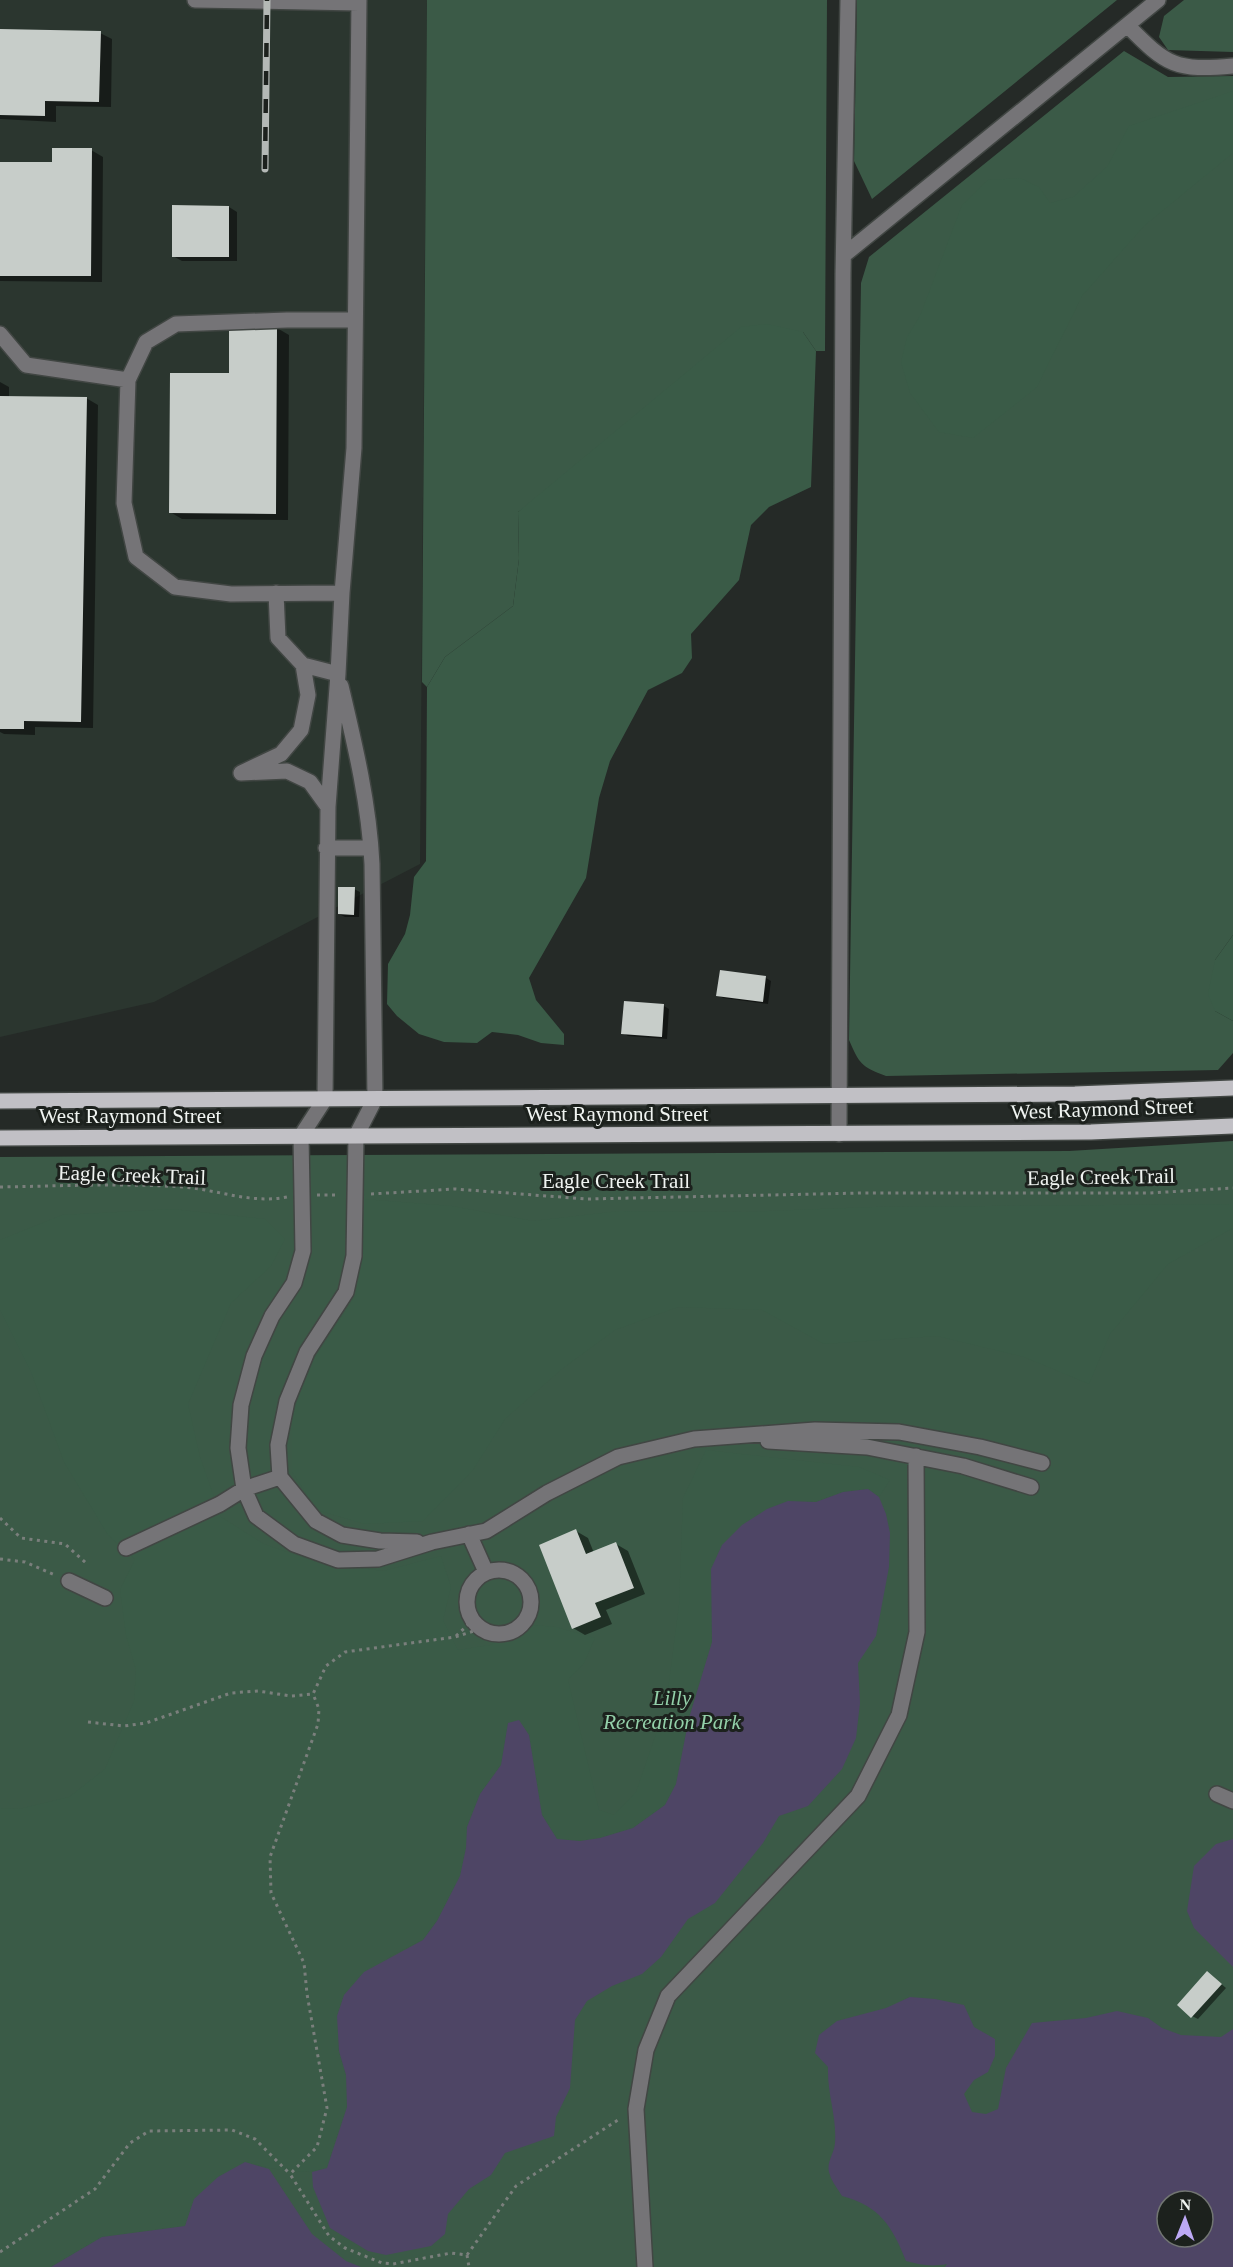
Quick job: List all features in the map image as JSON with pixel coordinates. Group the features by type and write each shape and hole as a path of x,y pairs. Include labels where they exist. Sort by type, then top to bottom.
{"main road":[{"name":"West Raymond Street","path":"0,1101 1075,1094 1233,1088"},
{"name":"West Raymond Street","path":"0,1138 1091,1132 1233,1126"}],"lane":[{"path":"195,0 359,2 354,448 342,593 326,848 325,1099 301,1136 303,1251 294,1283 272,1316 254,1356 242,1405 238,1448 244,1489 256,1516 294,1544 338,1560 378,1559 432,1542 486,1531 547,1493 618,1457 693,1439 815,1430 899,1432 980,1447 1042,1463"},
{"path":"838,1134 848,0"},
{"path":"844,255 1158,0"},
{"path":"1127,25 1149,48 1166,61 1197,69 1233,66"},
{"path":"342,593 231,594 175,587 136,557 124,503 129,380 146,342 176,324 355,320"},
{"path":"0,334 26,366 129,380"},
{"path":"276,593 278,638 303,665 338,674"},
{"path":"303,665 308,695 301,730 281,754 241,773 287,771 310,782 328,807"},
{"path":"338,674 357,754 371,848 375,1099 356,1136 354,1256 346,1292 307,1352 286,1401 278,1445 280,1477 316,1521 342,1535 380,1541 432,1542"},
{"path":"326,848 371,848"},
{"path":"693,1439 867,1447 963,1466 1031,1487"},
{"path":"645,2267 636,2109 646,2050 669,1996 858,1796 899,1715 917,1632 916,1456"},
{"path":"126,1548 220,1504 244,1489 280,1477"},
{"path":"469,1534 486,1572"},
{"path":"497,1570 518,1575 531,1594 531,1605 525,1622 517,1630 495,1635 476,1625 467,1611 466,1600 477,1578 486,1572 497,1570"},
{"path":"69,1581 105,1598"},
{"path":"1216,1794 1233,1801"}],"path":[{"name":"Eagle Creek Trail","path":"0,1187 112,1185 185,1187 241,1198 271,1200 302,1195 455,1190 586,1199 873,1193 1150,1193 1233,1188"},
{"path":"0,1518 21,1538 65,1544 87,1564"},
{"path":"0,1559 25,1562 69,1581"},
{"path":"290,2174 316,2147 327,2108 307,1994 304,1963 271,1893 270,1857 318,1724 319,1709 314,1694 326,1666 345,1652 455,1637 476,1625"},
{"path":"455,1637 476,1625"},
{"path":"88,1722 124,1726 146,1723 231,1694 258,1691 291,1696 314,1694"},
{"path":"470,2267 467,2255 516,2186 636,2109"},
{"path":"0,2252 95,2189 130,2143 149,2131 232,2130 255,2139 290,2174 329,2236 345,2248 382,2264 451,2253 467,2255"}],"shaded area":[{"path":"0,0 427,0 420,864 154,1002 0,1037"},
{"path":"868,1489 879,1497 886,1514 890,1533 889,1567 876,1636 858,1663 860,1703 856,1738 842,1769 808,1806 779,1816 763,1843 715,1903 688,1919 661,1957 642,1974 612,1986 587,2001 575,2020 570,2088 556,2117 554,2136 505,2153 491,2175 469,2189 448,2214 445,2234 431,2246 386,2255 368,2251 330,2228 313,2187 312,2172 327,2168 347,2107 346,2075 339,2051 337,2016 344,1995 364,1972 423,1940 437,1921 460,1876 466,1848 467,1827 480,1794 501,1765 508,1723 519,1720 529,1735 542,1815 557,1839 580,1841 600,1838 633,1828 665,1805 676,1784 689,1718 712,1642 711,1569 722,1545 742,1525 767,1509 788,1501 816,1502 843,1492"},
{"path":"1233,1839 1233,1967 1194,1928 1187,1911 1194,1866 1216,1844"},
{"path":"910,1997 964,2005 974,2027 995,2039 995,2056 988,2072 974,2080 964,2094 972,2112 986,2114 998,2109 1006,2068 1032,2023 1086,2018 1117,2011 1148,2018 1162,2028 1181,2035 1221,2037 1233,2029 1233,2267 945,2267 947,2264 926,2265 906,2261 895,2237 883,2219 866,2205 842,2196 831,2178 829,2163 835,2133 828,2067 815,2053 819,2035 837,2021 886,2008"},
{"path":"245,2162 269,2169 312,2234 346,2261 361,2267 51,2267 102,2237 185,2226 194,2199 218,2177"}],"green space":[{"path":"427,0 827,0 825,351 816,351 803,332 518,512 519,559 513,606 445,657 427,687 422,682"},
{"path":"857,0 1117,0 872,199 854,161"},
{"path":"1184,0 1233,0 1233,52 1168,50 1159,37 1164,16"},
{"path":"1124,51 1168,77 1233,76 1233,935 1215,960 1215,1011 1233,1021 1233,1053 1218,1070 886,1076 866,1067 855,1054 849,1040 861,283 869,257"},
{"path":"1233,91 1233,153 1144,226 1082,296 1037,387 973,438 939,432 910,393 901,362 907,337 920,316 962,205 988,180 1020,178 1039,187 1050,203 1073,197 1107,167 1129,126"},
{"path":"767,324 803,332 816,351 811,487 769,507 751,525 739,580 691,634 692,658 682,673 648,690 610,761 599,798 586,878 529,978 536,1000 564,1034 564,1045 541,1043 518,1035 492,1032 477,1043 444,1042 419,1034 397,1016 387,1004 388,964 405,934 410,915 414,877 426,861 427,687 445,657 513,606 519,559 518,512 741,327"},
{"path":"1233,935 1233,1021 1215,1011 1208,994 1215,960"},
{"name":"Lilly Recreation Park","path":"1233,1141 1233,2267 0,2267 0,1157 1069,1151"},
{"path":"363,1199 452,1206 533,1221 619,1211 745,1212 872,1207 1233,1204 1233,1228 1168,1264 1110,1334 1089,1384 1024,1357 937,1336 824,1344 762,1310 678,1307 615,1330 562,1369 505,1419 473,1470 423,1521 364,1524 317,1510 292,1472 292,1418 307,1369 356,1295"},
{"path":"172,1209 265,1219 285,1239 271,1266 231,1303 188,1404 200,1457 221,1517 264,1544 317,1562 383,1571 441,1556 451,1587 443,1620 458,1650 490,1645 534,1625 556,1627 595,1638 584,1663 568,1680 599,1810 614,1815 636,1792 666,1705 679,1605 683,1498 706,1450 859,1467 890,1480 879,1497 868,1489 843,1492 816,1502 788,1501 711,1569 712,1642 689,1718 676,1784 665,1805 633,1828 600,1838 580,1841 557,1839 542,1815 529,1735 508,1723 501,1765 480,1794 467,1827 466,1848 460,1876 437,1921 423,1940 392,1955 344,1995 337,2016 339,2051 346,2075 347,2107 327,2168 296,2171 245,2162 194,2199 185,2226 102,2237 51,2267 0,2267 0,1808 19,1809 69,1797 105,1769 134,1701 136,1670 126,1635 120,1590 135,1559 108,1535 64,1462 31,1372 0,1310 0,1240 62,1215"}],"building":[{"path":"0,29 101,31 99,102 45,101 45,116 0,115"},
{"path":"52,148 92,148 91,276 0,276 0,162 52,162"},
{"path":"172,205 229,206 229,257 172,257"},
{"path":"229,327 277,327 276,514 169,513 170,373 229,373"},
{"path":"0,396 87,397 81,722 24,721 24,729 0,729"},
{"path":"338,887 355,887 354,915 338,914"},
{"path":"720,970 766,976 763,1002 716,996"},
{"path":"624,1001 664,1004 662,1037 621,1034"},
{"path":"576,1529 586,1554 616,1542 634,1588 595,1603 601,1617 572,1629 539,1545"},
{"path":"1207,1971 1222,1984 1191,2018 1177,2005"}],"railway":[{"path":"265,169 267,0"}]}
